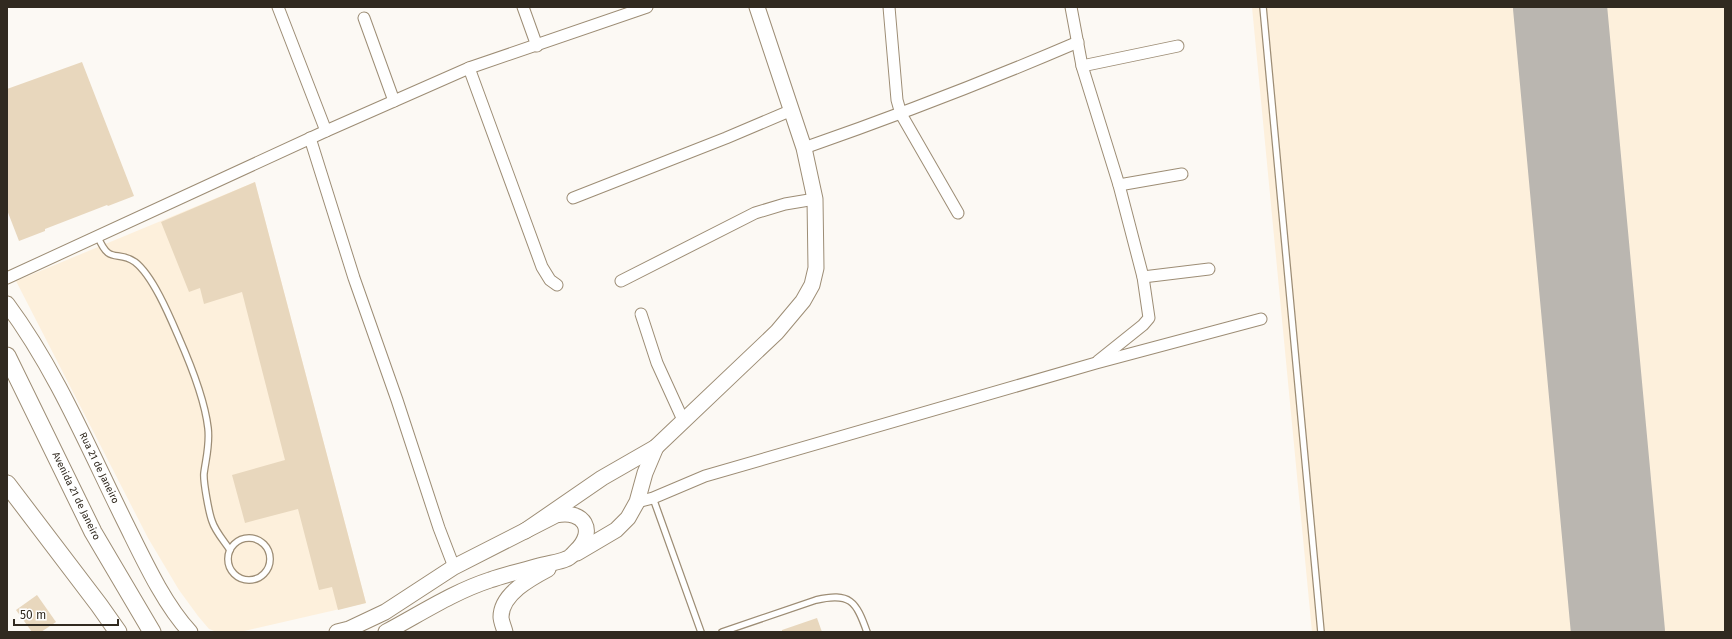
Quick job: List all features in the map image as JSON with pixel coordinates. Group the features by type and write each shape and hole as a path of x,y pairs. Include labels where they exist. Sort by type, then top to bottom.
{"main road":[{"name":"Avenida 21 de Janeiro","path":"7,356 13,373 92,532 152,632"},
{"path":"7,484 118,632"}],"street":[{"path":"278,7 326,131"},
{"path":"523,7 537,46"},
{"path":"7,278 310,138 469,68 537,46 647,7"},
{"path":"525,530 602,478 656,447 777,332 803,301 812,285 816,268 815,199 804,148 758,7"},
{"path":"889,7 894,80 901,114 958,213"},
{"path":"1071,7 1082,66 1119,185 1143,277 1148,318 1148,321 1096,363"},
{"path":"364,18 394,102"},
{"path":"804,148 986,82 1078,42"},
{"path":"1082,66 1178,46"},
{"path":"469,68 542,267 550,280 557,285"},
{"path":"573,198 726,138 792,110"},
{"path":"310,138 354,278 397,400 439,528 454,567"},
{"path":"1119,185 1182,174"},
{"path":"621,281 755,213 785,204 815,199"},
{"path":"1143,277 1209,269"},
{"name":"Rua 21 de Janeiro","path":"7,304 48,366 136,544 179,620 190,632"},
{"path":"641,314 657,364 683,420"},
{"path":"637,502 653,498 704,476 1096,363 1261,319"},
{"path":"505,632 501,617 504,605 512,593 524,582 616,530 628,518 637,502 645,473 656,447"},
{"path":"337,632 349,629 385,612 454,567 556,515 567,513 575,514 585,525 587,530 586,538 581,546 567,559 488,580 432,606 386,632"},
{"path":"129,595 159,632"}],"lane":[{"path":"1263,7 1321,632"},
{"path":"98,236 103,248 111,255 125,257 135,262 150,280 180,339 202,403 208,428 208,450 204,475 212,522 230,550 228,564 231,571 236,576 249,581 263,575 268,570 270,556 264,544 259,540 246,538 239,540 230,550"},
{"path":"653,498 701,632"},
{"path":"722,632 831,596 850,600 860,611 867,632"}],"shaded area":[{"path":"1252,7 1725,7 1725,632 1312,632"},
{"path":"255,182 366,603 240,632 217,632 209,629 198,616 179,590 148,538 16,281"}],"building":[{"path":"82,62 134,196 45,229 45,231 19,241 7,210 7,89"},
{"path":"255,182 366,603 338,610 332,587 319,590 298,509 245,523 232,475 285,460 242,292 204,304 200,288 189,292 161,222"},
{"path":"37,595 56,622 41,632 32,632 16,610"},
{"path":"817,618 822,632 782,632 782,630"}],"runway":[{"path":"1560,7 1618,632"}]}
